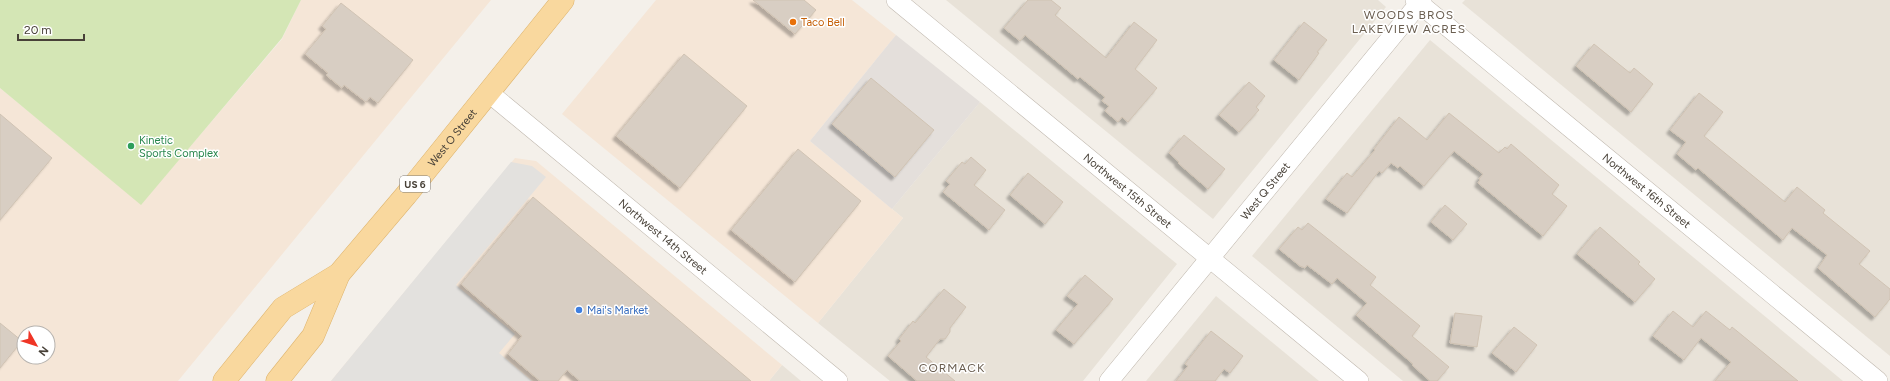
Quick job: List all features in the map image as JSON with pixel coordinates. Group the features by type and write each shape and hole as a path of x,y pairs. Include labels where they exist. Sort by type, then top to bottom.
{"main road":[{"name":"West O Street","path":"277,381 313,336 339,274 406,195 563,0"},
{"name":"West O Street","path":"224,381 284,308 339,274"}],"street":[{"name":"Northwest 15th Street","path":"896,0 1359,381"},
{"name":"West Q Street","path":"1109,381 1419,1"},
{"name":"Northwest 16th Street","path":"1419,1 1878,381"},
{"name":"Northwest 14th Street","path":"488,92 838,381"}],"shaded area":[{"path":"301,0 491,0 178,381 0,381 0,88 141,204 282,39"},
{"path":"656,0 852,0 896,35 810,141 903,218 818,323 562,114"},
{"path":"946,0 1378,0 1386,7 1213,219"},
{"name":"WOODS BROS LAKEVIEW ACRES","path":"1465,0 1890,0 1890,356 1462,3"},
{"path":"896,35 980,102 892,209 810,141"},
{"path":"1430,40 1843,381 1403,381 1252,256"},
{"path":"980,102 1177,264 1083,381 890,381 818,323 903,218 892,209"},
{"path":"515,158 536,161 782,365 769,381 331,381"},
{"path":"511,162 532,166 546,177 456,285 515,334 499,353 532,381 331,381"},
{"path":"1216,296 1319,381 1146,381"},
{"path":"782,365 801,381 769,381"}],"green space":[{"name":"Kinetic Sports Complex","path":"0,0 301,0 282,38 141,205 0,88"}],"building":[{"name":"Taco Bell","path":"753,0 804,0 816,10 795,34"},
{"path":"1028,0 1051,0 1061,8 1055,15 1106,58 1134,22 1157,40 1135,69 1157,88 1128,122 1122,117 1118,122 1105,111 1109,106 1102,101 1105,97 1080,77 1078,79 1025,35 1020,41 1004,28"},
{"path":"341,3 413,60 378,103 370,97 366,102 344,85 342,88 326,75 328,73 305,54 326,29 322,26"},
{"path":"1304,22 1327,40 1317,52 1319,53 1299,80 1274,60"},
{"path":"1594,44 1630,73 1634,68 1653,84 1631,112 1576,66"},
{"path":"684,54 747,106 680,188 616,136"},
{"path":"871,78 934,130 895,177 832,124"},
{"path":"1249,82 1265,96 1256,107 1259,110 1239,132 1219,115"},
{"path":"1699,93 1723,112 1704,136 1785,202 1797,187 1825,210 1823,213 1870,251 1859,264 1890,289 1890,299 1875,317 1818,268 1827,255 1792,228 1783,240 1698,168 1696,170 1677,154 1686,142 1670,130"},
{"path":"1449,113 1499,153 1505,147 1507,149 1511,144 1559,185 1552,194 1567,206 1543,236 1478,183 1483,174 1454,151 1424,186 1400,166 1398,168 1391,163 1382,173 1379,171 1347,213 1326,199 1347,173 1352,177 1375,150 1374,149 1399,117 1427,140"},
{"path":"0,114 52,158 0,220"},
{"path":"1184,135 1225,169 1208,189 1178,163 1179,162 1169,153"},
{"path":"798,149 861,201 795,282 731,230"},
{"path":"971,157 986,170 974,185 1005,210 989,230 943,192 950,184 946,181 962,162 965,164"},
{"path":"1028,173 1063,202 1045,224 1010,195"},
{"name":"Mai's Market","path":"533,197 751,381 580,381 567,370 558,381 540,381 508,354 522,336 461,284"},
{"path":"1445,205 1467,224 1453,240 1431,222"},
{"path":"1308,223 1376,277 1370,285 1420,326 1412,336 1449,367 1437,381 1430,381 1412,365 1413,364 1356,315 1367,303 1337,278 1332,284 1307,265 1305,268 1300,266 1279,249 1298,227 1302,230"},
{"path":"1600,227 1640,262 1638,264 1655,279 1635,302 1577,254"},
{"path":"1085,275 1113,299 1074,344 1056,330 1078,304 1067,296"},
{"path":"944,289 966,307 950,328 950,332 945,339 940,339 926,357 955,381 917,381 888,356 901,341 899,339 913,321 915,323"},
{"path":"1673,311 1693,327 1706,311 1730,330 1732,327 1798,381 1715,381 1731,362 1701,338 1684,360 1653,336"},
{"path":"1455,313 1482,316 1477,347 1450,343"},
{"path":"0,323 16,336 16,348 0,368"},
{"path":"1514,327 1537,345 1516,372 1492,353"},
{"path":"1211,331 1243,356 1230,373 1224,369 1215,381 1176,381 1188,366 1185,364"}],"place":[{"name":"Taco Bell","path":"793,22"},
{"name":"Kinetic Sports Complex","path":"131,146"},
{"name":"Mai's Market","path":"579,310"}],"district":[{"name":"WOODS BROS LAKEVIEW ACRES","path":"1409,22"},
{"name":"CORMACK","path":"952,368"}]}
